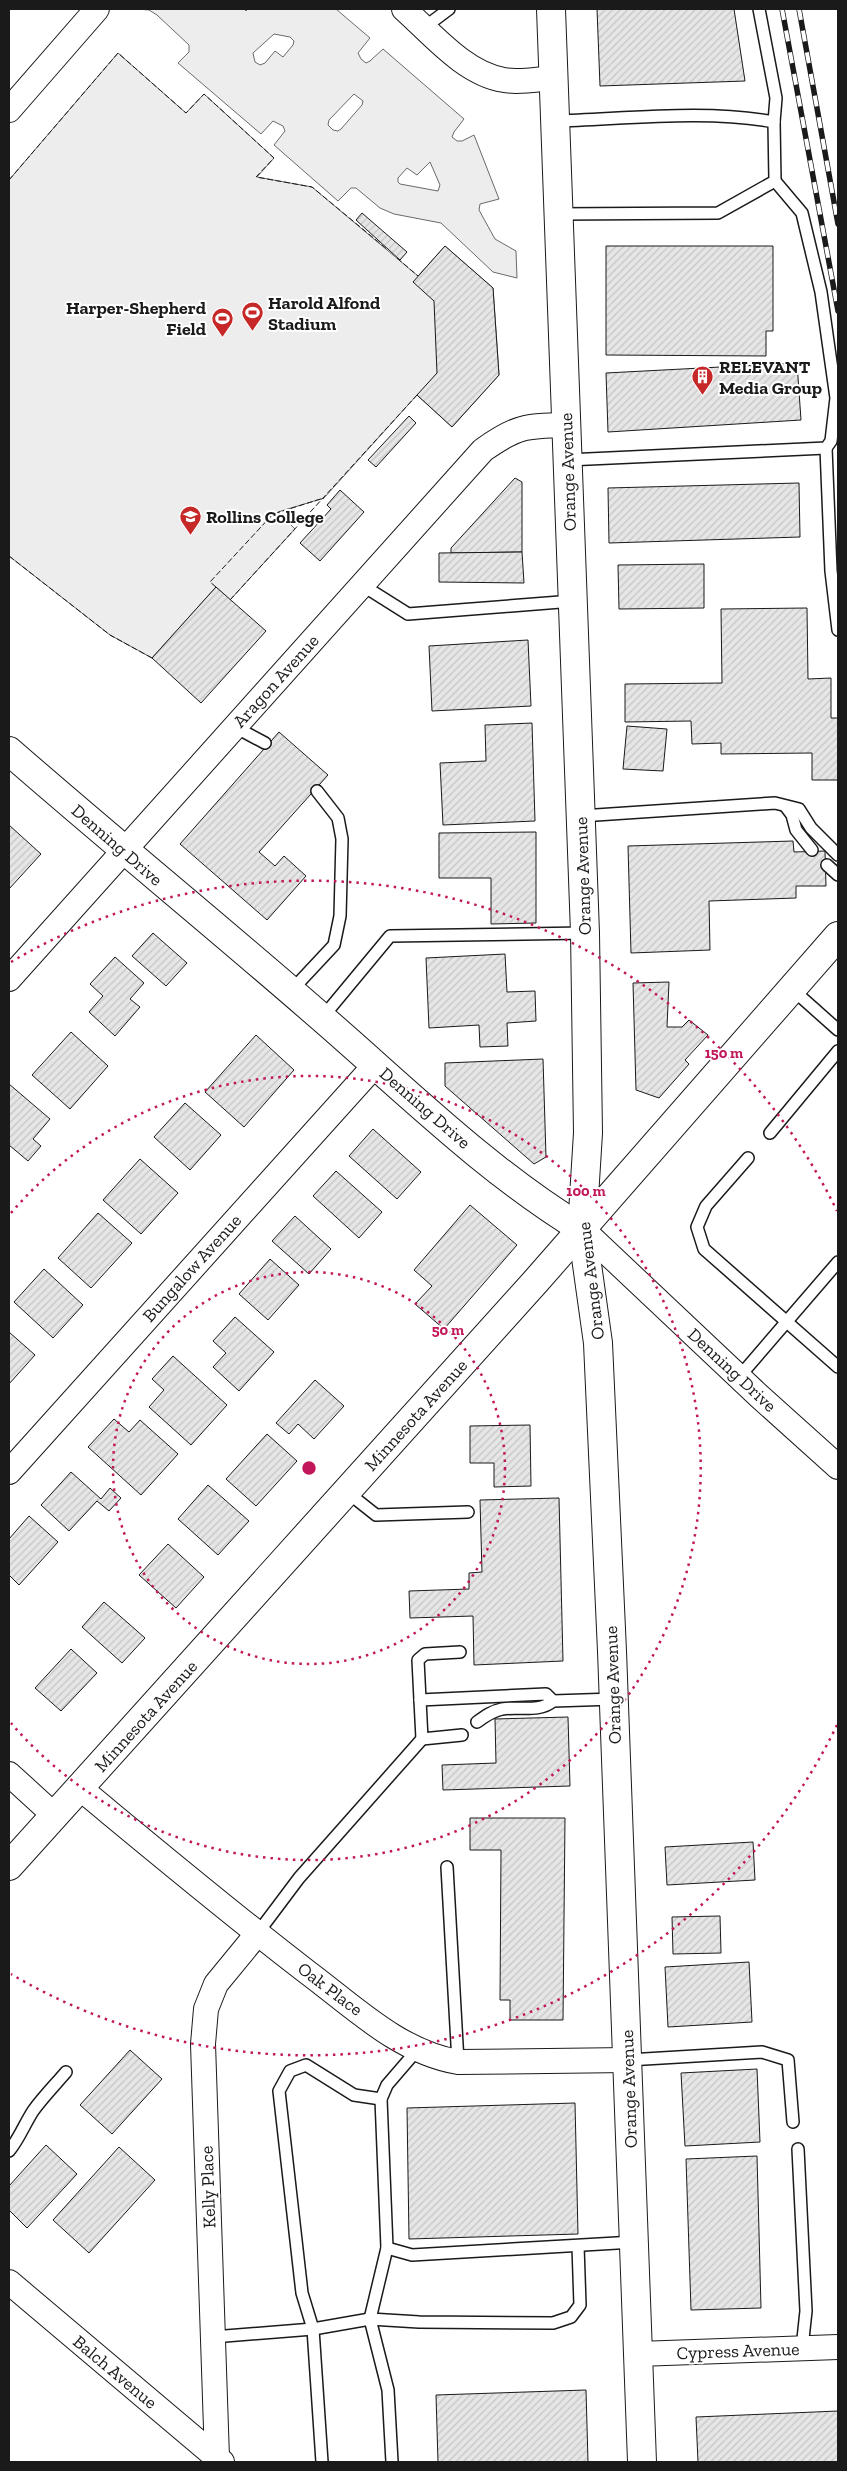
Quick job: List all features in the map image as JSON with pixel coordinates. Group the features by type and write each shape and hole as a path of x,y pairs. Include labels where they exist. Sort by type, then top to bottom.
{"main road":[{"name":"Orange Avenue","path":"551,9 585,933 588,1133 582,1229 598,1343 614,1699 642,2462"},
{"name":"Denning Drive","path":"9,751 540,1204 582,1229"},
{"name":"Minnesota Avenue","path":"9,1866 582,1229 838,936"}],"street":[{"path":"9,110 97,9"},
{"path":"404,9 460,58 490,77 505,81 554,78"},
{"name":"Aragon Avenue","path":"9,979 483,450 519,429 530,426 566,424"},
{"name":"Bungalow Avenue","path":"9,1472 376,1064"},
{"name":"Denning Drive","path":"582,1229 739,1377 838,1466"},
{"path":"9,1774 55,1816"},
{"name":"Oak Place","path":"80,1789 257,1934 393,2038 436,2058 458,2062 628,2060"},
{"name":"Kelly Place","path":"218,2461 203,2044 206,2010 216,1984 257,1934"},
{"name":"Balch Avenue","path":"9,2282 218,2461"},
{"name":"Cypress Avenue","path":"638,2354 838,2347"}],"lane":[{"path":"425,27 448,9"},
{"path":"759,9 776,98 774,122 775,181 802,213 821,292 836,398 831,441 826,448 831,570 838,630"},
{"path":"555,121 708,116 755,118 774,122"},
{"path":"558,214 718,213 775,181"},
{"path":"567,460 826,448"},
{"path":"362,584 408,614 573,601"},
{"path":"235,727 264,743"},
{"path":"291,991 334,945 340,916 342,838 338,818 317,791"},
{"path":"581,816 775,804 799,809 811,828 838,855"},
{"path":"786,807 792,815 796,830 812,850"},
{"path":"827,865 838,875"},
{"path":"322,1018 390,936 585,933"},
{"path":"792,989 838,1030"},
{"path":"770,1134 838,1051"},
{"path":"748,1158 706,1206 697,1227 704,1249 838,1367"},
{"path":"739,1377 838,1262"},
{"path":"347,1492 376,1515 468,1512"},
{"path":"422,1739 418,1660 425,1654 460,1652"},
{"path":"420,1700 546,1694 553,1701"},
{"path":"477,1722 491,1712 502,1709 546,1708 553,1701 614,1699"},
{"path":"257,1934 299,1878 422,1739 462,1735"},
{"path":"448,1867 458,2062"},
{"path":"392,2462 388,2390 370,2319 387,2248 380,2099 387,2084 418,2050"},
{"path":"628,2060 762,2052 788,2060 793,2122"},
{"path":"322,2462 313,2329 302,2293 279,2091 290,2071 306,2065 354,2095 380,2099"},
{"path":"9,2151 17,2142 23,2126 35,2109 66,2072"},
{"path":"798,2149 806,2311 802,2348"},
{"path":"387,2248 412,2255 634,2242"},
{"path":"213,2337 313,2329 370,2319 419,2322 553,2323 571,2317 580,2305 578,2246"}],"shaded area":[{"path":"137,9 244,9 246,11 248,9 336,9 370,38 358,53 361,59 366,63 383,49 464,119 452,137 457,141 462,141 474,135 499,199 480,204 479,210 495,239 516,251 517,278 493,272 441,223 394,214 380,208 356,188 351,188 338,201 274,145 285,131 283,126 273,121 261,134 178,63 189,52 189,45 157,15 149,10","holes":["274,34 290,37 294,41 293,45 283,57 275,51 265,63 260,65 255,62 253,53","354,94 363,101 362,105 338,131 333,130 328,125 329,120","430,162 440,185 438,191 400,184 398,182 398,178 407,168 417,175"]},
{"name":"Harper-Shepherd Field","path":"118,53 186,113 204,94 274,158 257,177 312,187 418,276 445,246 493,288 499,375 452,427 417,395 324,498 278,512 295,529 230,600 216,587 152,658 110,635 9,556 9,180"}],"building":[{"path":"597,9 734,9 745,81 600,86"},
{"path":"362,213 407,252 400,260 356,220"},
{"path":"445,246 493,288 499,375 452,427 417,395 437,373 434,301 413,282"},
{"path":"606,246 773,246 773,331 766,331 766,356 606,355"},
{"name":"RELEVANT Media Group","path":"797,363 801,420 608,432 606,373"},
{"path":"409,416 416,423 376,467 368,460"},
{"path":"515,478 522,482 522,552 451,553 451,548"},
{"path":"799,483 800,537 609,543 608,488"},
{"path":"340,490 364,512 320,561 300,543 331,509 327,505"},
{"path":"522,552 524,583 439,582 439,553"},
{"path":"704,564 704,608 619,609 618,565"},
{"path":"216,587 266,631 201,703 152,658"},
{"path":"807,608 808,679 831,678 831,718 838,718 838,780 812,780 812,753 721,754 721,743 692,744 691,721 625,722 625,684 722,683 721,609"},
{"path":"528,640 531,706 432,711 429,646"},
{"path":"532,723 535,821 443,825 440,763 486,761 485,725"},
{"path":"627,726 667,729 663,771 623,769"},
{"path":"279,732 328,775 259,852 275,866 284,856 306,876 267,920 180,844"},
{"path":"9,825 41,854 9,889"},
{"path":"536,832 536,923 491,924 491,878 439,878 439,833"},
{"path":"793,841 794,852 825,851 826,886 796,886 796,898 709,901 710,950 631,953 628,846"},
{"path":"153,933 187,963 166,986 132,956"},
{"path":"505,954 507,992 535,991 536,1021 507,1023 508,1046 480,1047 479,1025 429,1028 426,958"},
{"path":"115,957 144,983 130,999 140,1007 115,1036 89,1012 103,996 90,984"},
{"path":"669,982 667,1027 682,1027 689,1020 708,1035 685,1060 689,1064 659,1098 636,1090 633,983"},
{"path":"71,1032 108,1066 70,1109 32,1075"},
{"path":"256,1035 294,1070 244,1127 205,1092"},
{"path":"543,1059 546,1157 534,1164 445,1086 445,1063"},
{"path":"9,1084 50,1119 33,1139 41,1146 28,1161 9,1145"},
{"path":"185,1103 221,1135 190,1170 154,1137"},
{"path":"373,1129 421,1172 397,1199 349,1156"},
{"path":"140,1159 178,1193 141,1234 103,1200"},
{"path":"336,1171 382,1212 359,1238 313,1196"},
{"path":"470,1205 517,1245 444,1329 415,1304 432,1286 414,1270"},
{"path":"98,1213 132,1243 91,1288 58,1258"},
{"path":"295,1216 331,1249 309,1274 272,1241"},
{"path":"270,1259 299,1285 268,1320 239,1294"},
{"path":"44,1269 83,1305 53,1338 14,1302"},
{"path":"235,1317 274,1352 239,1391 213,1367 226,1353 213,1341"},
{"path":"9,1332 35,1355 9,1384"},
{"path":"173,1356 227,1405 191,1445 149,1407 164,1390 152,1379"},
{"path":"315,1380 344,1406 314,1439 298,1424 289,1434 276,1423"},
{"path":"114,1419 129,1432 140,1420 178,1454 141,1495 88,1447"},
{"path":"530,1425 531,1486 494,1487 494,1463 470,1463 470,1426"},
{"path":"267,1434 297,1461 256,1506 226,1479"},
{"path":"71,1472 101,1499 110,1488 121,1498 109,1511 97,1501 69,1531 41,1505"},
{"path":"208,1485 249,1521 218,1555 178,1519"},
{"path":"559,1498 563,1661 474,1665 473,1616 410,1618 409,1591 469,1589 469,1573 482,1572 480,1500"},
{"path":"29,1516 58,1542 19,1585 9,1575 9,1539"},
{"path":"168,1544 204,1577 176,1608 139,1575"},
{"path":"104,1602 145,1638 122,1663 82,1627"},
{"path":"71,1649 97,1673 61,1711 35,1688"},
{"path":"568,1717 570,1786 443,1790 442,1765 496,1763 495,1719"},
{"path":"470,1818 565,1818 563,2020 510,2020 510,2000 500,2000 501,1850 470,1850"},
{"path":"753,1842 755,1880 667,1885 665,1847"},
{"path":"720,1916 721,1953 673,1954 672,1917"},
{"path":"749,1962 752,2022 668,2027 665,1967"},
{"path":"130,2050 162,2079 112,2134 80,2105"},
{"path":"757,2069 760,2142 685,2146 681,2073"},
{"path":"575,2103 578,2234 409,2239 407,2108"},
{"path":"46,2145 77,2174 27,2228 9,2210 9,2186"},
{"path":"119,2147 155,2180 89,2253 53,2220"},
{"path":"757,2156 761,2308 691,2310 686,2159"},
{"path":"586,2390 588,2462 438,2462 436,2395"},
{"path":"838,2411 838,2462 698,2462 696,2417"}],"railway":[{"path":"782,9 838,311"},
{"path":"799,9 838,224"}],"fence":[{"path":"9,180 118,53 186,113 204,94 274,158 256,177 312,187 388,250"},
{"path":"397,258 418,276"},
{"path":"230,600 417,395"},
{"path":"216,587 210,582 273,514 324,498"},
{"path":"9,556 110,635 152,658"}],"place":[{"name":"Harold Alfond Stadium","path":"252,332"},
{"name":"Harper-Shepherd Field","path":"222,337"},
{"name":"RELEVANT Media Group","path":"703,396"},
{"name":"Rollins College","path":"190,536"}]}
